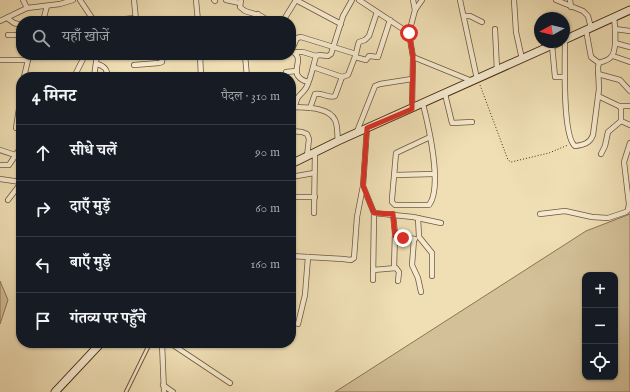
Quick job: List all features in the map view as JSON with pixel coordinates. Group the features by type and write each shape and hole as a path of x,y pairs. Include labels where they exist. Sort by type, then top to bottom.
{"street":[{"path":"23,0 27,8"},
{"path":"0,21 27,8 47,6 73,0"},
{"path":"80,0 91,16"},
{"path":"134,0 136,16"},
{"path":"196,0 198,16"},
{"path":"226,0 241,2 240,7 242,10 261,16"},
{"path":"286,16 296,0 341,24"},
{"path":"296,51 316,56 330,56 341,24 352,0"},
{"path":"359,0 409,33"},
{"path":"413,0 415,10"},
{"path":"412,109 413,57 409,33 415,10 422,0"},
{"path":"460,0 475,80"},
{"path":"514,0 516,32 522,59"},
{"path":"556,0 586,14 591,57 599,64"},
{"path":"570,0 571,7"},
{"path":"44,16 47,6"},
{"path":"570,37 630,10"},
{"path":"313,67 342,76 348,75 360,42 369,36 377,12"},
{"path":"464,16 470,16 482,22"},
{"path":"599,64 613,56 615,43 614,17"},
{"path":"7,18 16,24"},
{"path":"296,40 299,37 313,40 366,60 369,56 378,57 390,20"},
{"path":"495,29 497,70"},
{"path":"615,29 630,31"},
{"path":"8,35 16,35"},
{"path":"615,43 630,47"},
{"path":"296,162 338,141 547,48"},
{"path":"559,48 555,77 564,77"},
{"path":"561,48 568,119 572,143 575,146 590,141 592,138 598,96 599,64"},
{"path":"296,100 306,87 316,56"},
{"path":"613,56 630,62"},
{"path":"413,57 475,80"},
{"path":"0,60 16,58"},
{"path":"296,58 298,61 296,71 300,78 308,82"},
{"path":"25,72 28,60"},
{"path":"76,72 82,60"},
{"path":"95,72 97,60"},
{"path":"134,65 159,64 163,60"},
{"path":"200,60 201,72"},
{"path":"245,60 246,72"},
{"path":"97,64 104,66 107,72"},
{"path":"286,72 296,71"},
{"path":"598,74 620,80 630,91"},
{"path":"310,108 315,94 332,97 335,96 342,76"},
{"path":"356,134 375,86 412,79"},
{"path":"445,94 452,123 472,122"},
{"path":"598,96 619,106 630,106"},
{"path":"423,104 433,149 434,186 431,203 429,205 422,206 393,204 392,199 396,153 430,137"},
{"path":"601,154 606,146 608,132 621,121 621,108 619,106"},
{"path":"296,107 324,111 333,117 338,141"},
{"path":"621,121 630,125"},
{"path":"296,256 343,260 353,259 355,255 357,217 363,186 367,128"},
{"path":"296,131 305,132 307,134 309,139 307,156"},
{"path":"540,214 565,211 603,218 621,215 626,212 629,204 624,162 630,143"},
{"path":"0,150 16,155 9,165 0,165"},
{"path":"314,213 315,152"},
{"path":"624,162 630,161"},
{"path":"296,176 314,173"},
{"path":"395,175 434,174"},
{"path":"0,179 16,182"},
{"path":"363,186 374,213 373,280"},
{"path":"8,200 16,190"},
{"path":"296,197 315,197"},
{"path":"374,213 418,218 441,224"},
{"path":"393,214 395,236 394,268"},
{"path":"418,218 418,234 420,240"},
{"path":"395,236 420,240 427,245 432,253 432,276"},
{"path":"414,239 412,265 418,278 421,292"},
{"path":"298,324 305,295 308,256"},
{"path":"373,270 398,269 398,281"},
{"path":"55,392 96,348"},
{"path":"162,348 164,392"},
{"path":"178,348 230,383"},
{"path":"164,385 172,392"}],"lane":[{"path":"126,392 148,348"}],"path":[{"path":"475,80 505,152 511,162 549,153 572,143"}],"shaded area":[{"path":"630,214 630,392 335,392 586,231"},
{"path":"0,281 8,300 0,324"}],"route":[{"path":"403,238 395,236 393,214 374,213 363,186 367,128 412,109 413,57 409,33"}]}
